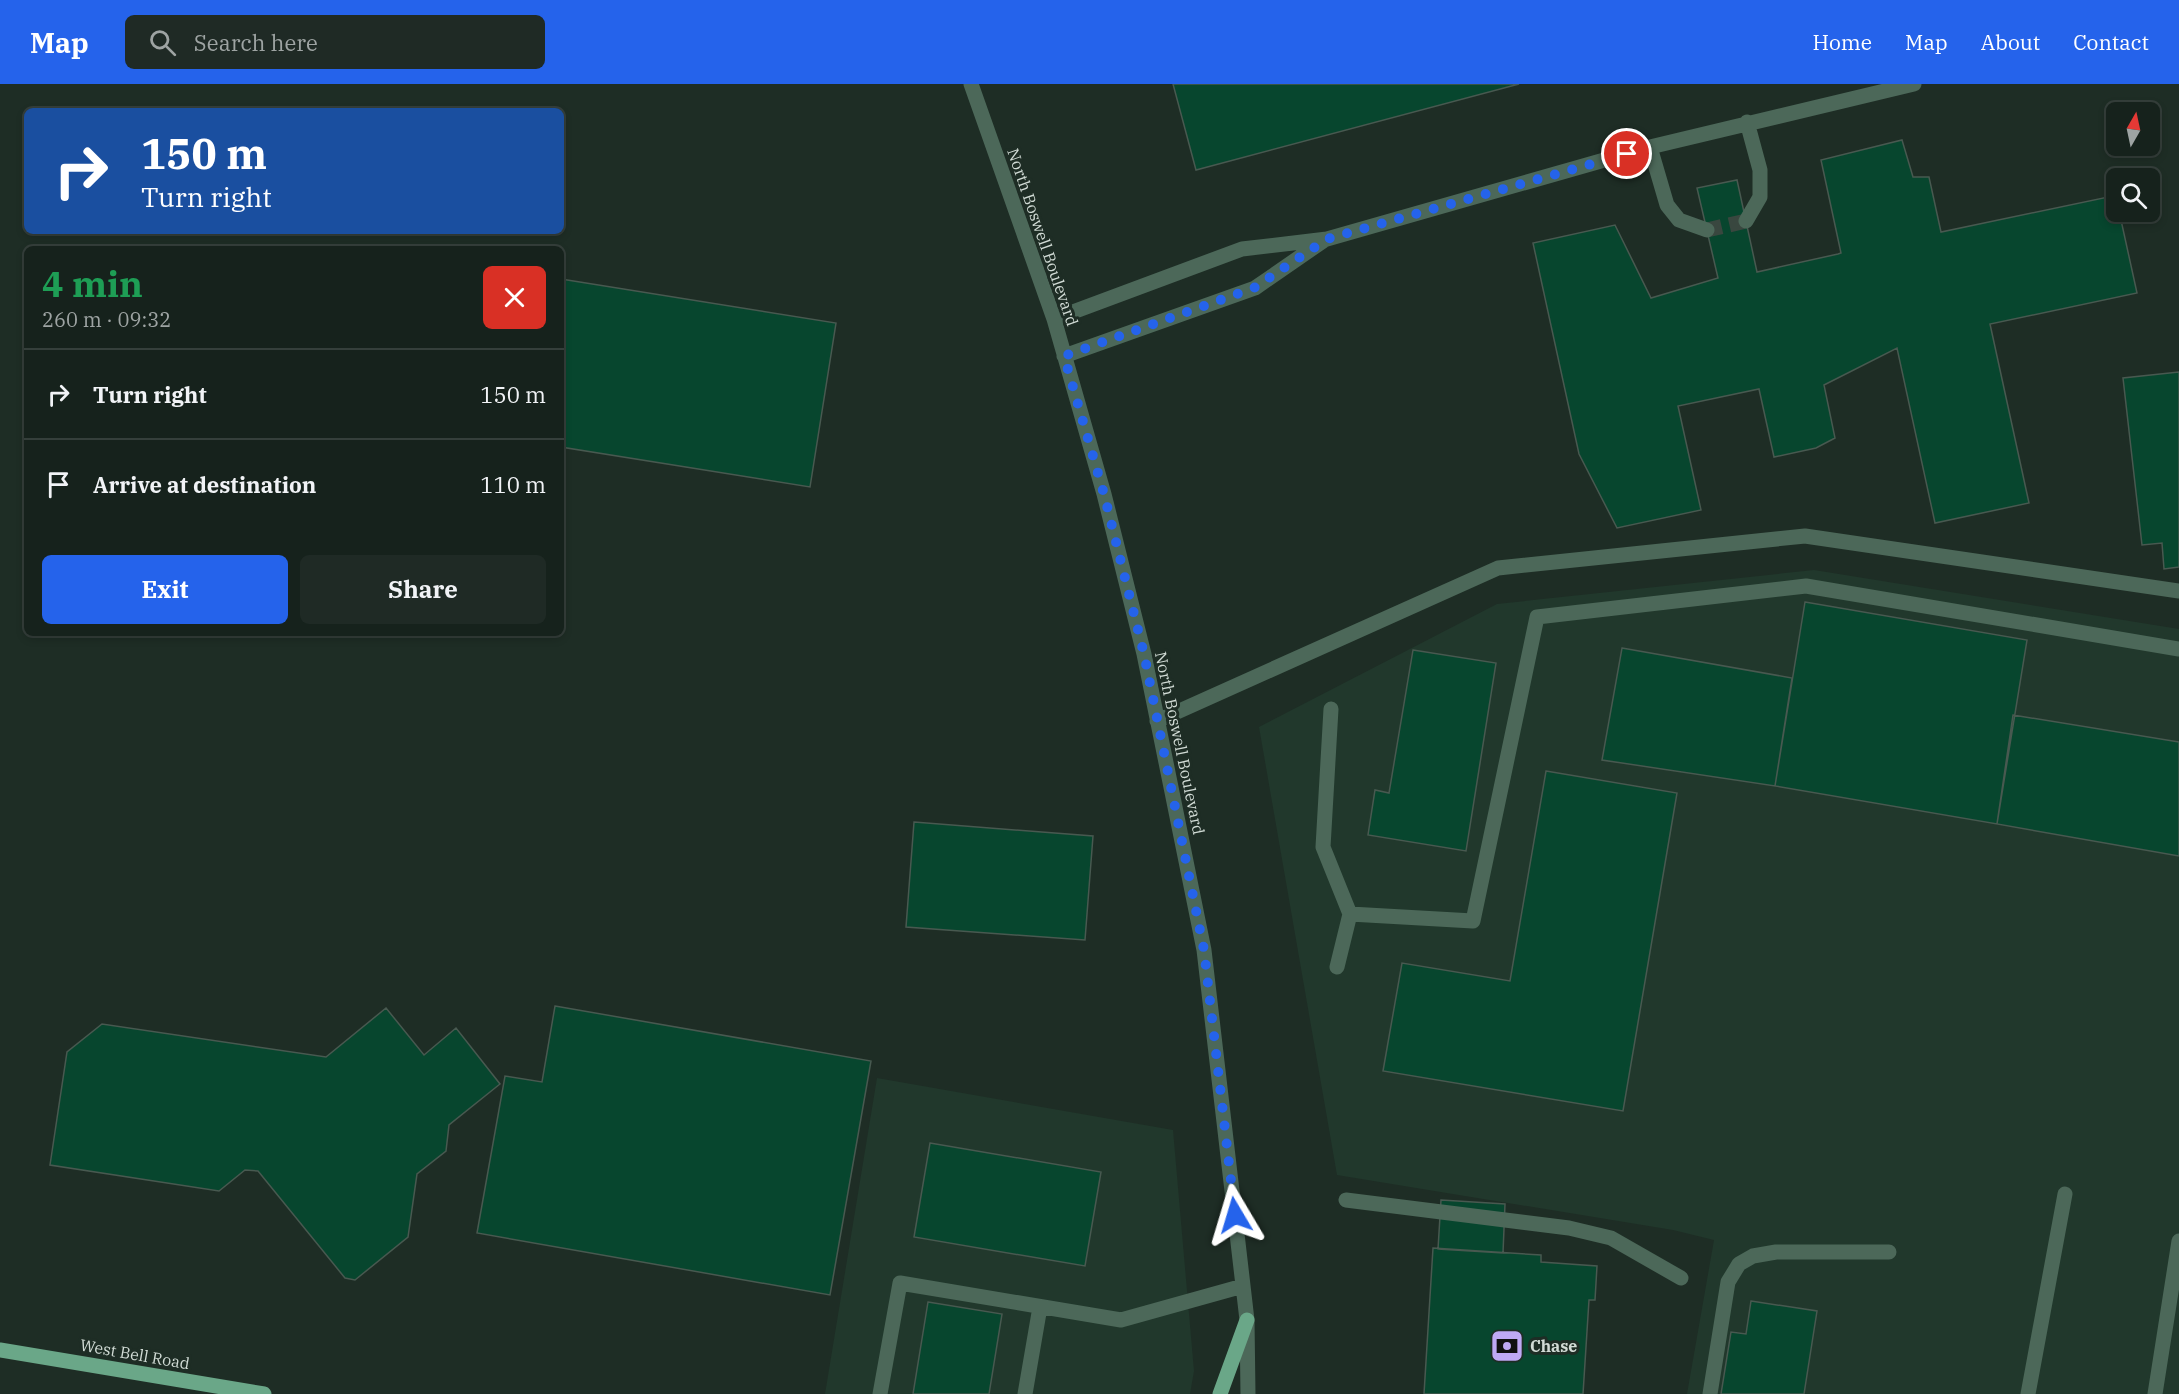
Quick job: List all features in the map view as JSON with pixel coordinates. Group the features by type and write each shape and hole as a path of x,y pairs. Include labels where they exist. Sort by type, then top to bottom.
{"main road":[{"path":"1220,1394 1247,1320"},
{"name":"West Bell Road","path":"0,1350 264,1394"}],"street":[{"name":"North Boswell Boulevard","path":"971,84 1054,319 1104,494 1144,654 1204,950 1247,1320 1248,1394"},
{"path":"1054,319 1242,249 1327,239 1650,147 1747,122 1914,84"},
{"path":"1746,221 1760,197 1760,170 1747,122"},
{"path":"1650,147 1667,205 1679,220 1707,230"},
{"path":"1064,356 1254,288 1327,239"},
{"path":"1157,721 1498,568 1805,536 2179,591"},
{"path":"1350,914 1473,921 1537,617 1806,586 2179,649"},
{"path":"1331,709 1323,847 1350,914 1337,967"},
{"path":"2028,1394 2065,1194"},
{"path":"1346,1200 1569,1228 1611,1238 1681,1278"},
{"path":"2155,1394 2179,1241"},
{"path":"1710,1394 1728,1282 1739,1264 1753,1256 1776,1252 1889,1252"},
{"path":"880,1394 900,1283 1121,1320 1243,1286"},
{"path":"1025,1394 1040,1307"}],"shaded area":[{"path":"1814,570 2179,629 2179,1394 1687,1394 1714,1240 1673,1230 1337,1175 1259,727 1497,604"},
{"path":"877,1078 1173,1130 1194,1371 1190,1394 825,1394"}],"building":[{"path":"1173,84 1519,84 1196,170"},
{"path":"1902,140 1913,177 1929,177 1941,232 2106,197 2106,222 2121,222 2137,293 1990,324 2029,503 1935,523 1897,348 1824,385 1835,438 1816,448 1774,457 1759,389 1678,406 1701,510 1617,528 1579,454 1533,243 1615,225 1651,298 1718,278 1697,188 1737,180 1757,272 1838,254 1841,253 1821,160"},
{"path":"564,279 836,323 810,487 564,447"},
{"path":"2179,372 2179,567 2164,569 2162,543 2142,545 2123,378"},
{"path":"1805,602 2027,640 1997,824 1775,786"},
{"path":"1622,648 1792,678 1775,786 1602,760"},
{"path":"1413,650 1496,663 1466,851 1368,835 1375,790 1389,793"},
{"path":"2013,715 2179,742 2179,856 1997,824"},
{"path":"1546,771 1677,793 1623,1111 1383,1071 1402,963 1510,981"},
{"path":"914,822 1093,836 1085,940 906,927"},
{"path":"555,1006 871,1061 830,1295 477,1233 505,1076 542,1082"},
{"path":"386,1008 424,1055 456,1028 500,1084 449,1125 446,1151 417,1174 408,1237 355,1280 345,1278 258,1171 245,1170 219,1191 50,1165 67,1052 102,1024 326,1057"},
{"path":"930,1143 1101,1172 1085,1266 914,1237"},
{"path":"1441,1200 1505,1204 1503,1253 1438,1249"},
{"name":"Chase","path":"1433,1248 1541,1255 1541,1262 1597,1266 1595,1300 1589,1300 1583,1394 1424,1394"},
{"path":"1751,1301 1817,1311 1804,1394 1721,1394 1731,1332 1746,1334"},
{"path":"928,1302 1002,1314 989,1394 913,1394"}],"tunnel":[{"path":"1707,230 1746,221"}],"place":[{"name":"Chase","path":"1507,1346"}],"route":[{"path":"1235,1215 1204,950 1144,654 1104,494 1064,356 1254,288 1327,239 1627,154"}]}
